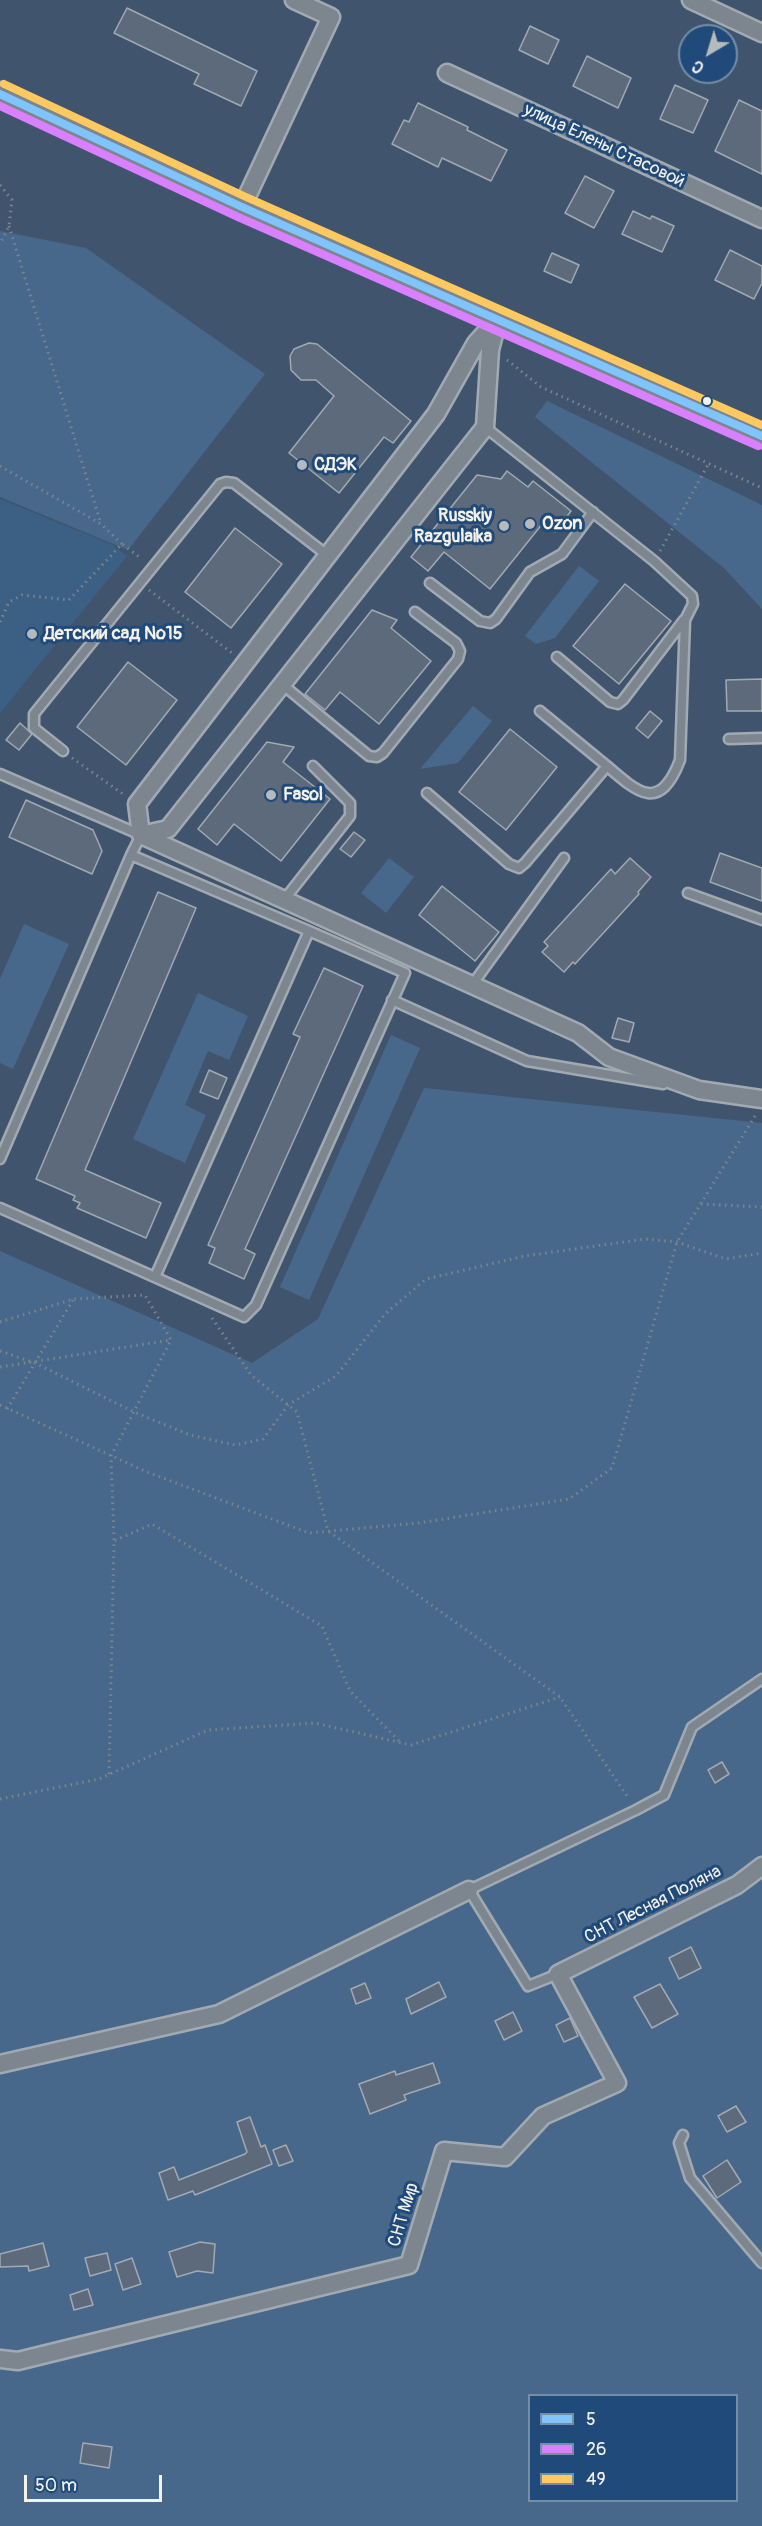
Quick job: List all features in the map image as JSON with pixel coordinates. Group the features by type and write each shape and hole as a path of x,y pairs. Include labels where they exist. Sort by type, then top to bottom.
{"main road":[{"path":"0,94 242,207 762,436"}],"street":[{"path":"242,207 331,17 294,0"},
{"path":"691,0 762,33"},
{"name":"улица Елены Стасовой","path":"447,72 762,219"},
{"path":"141,835 168,829 485,427 490,350 498,319"},
{"path":"141,835 138,804 436,414 476,343 498,319"},
{"path":"141,835 578,1033 609,1057 699,1090 759,1106"},
{"name":"СНТ Лесная Поляна","path":"558,1974 737,1885 762,1866"},
{"path":"0,2064 219,2014 469,1890"},
{"name":"СНТ Мир","path":"0,2359 18,2361 409,2265 444,2151 505,2157 543,2116 617,2083 558,1974"}],"lane":[{"path":"485,427 654,561 692,596 693,604 685,620 618,704 610,702 556,657"},
{"path":"63,752 34,728 34,714 154,567 214,489 226,482 234,483 327,555"},
{"path":"430,583 480,621 490,623 496,619 530,572 562,554 592,512"},
{"path":"283,685 369,756 377,757 383,753 458,659 460,651 456,643 415,612"},
{"path":"540,711 633,788 642,793 656,792 666,787 674,776 680,760 685,620"},
{"path":"729,739 762,738"},
{"path":"283,901 350,816 350,803 313,765"},
{"path":"427,793 509,864 519,868 607,766"},
{"path":"0,774 141,835 0,1159"},
{"path":"0,1208 244,1317 256,1305 405,973 131,855"},
{"path":"472,985 564,858"},
{"path":"688,893 762,920"},
{"path":"155,1277 309,932"},
{"path":"392,1000 527,1061 699,1090"},
{"path":"558,1974 528,1986 469,1890 664,1795 692,1727 762,1679"},
{"path":"683,2135 680,2143 690,2178 762,2263"}],"path":[{"path":"0,186 12,200 9,226 0,244"},
{"path":"9,226 101,524"},
{"path":"490,350 506,359 541,387 762,488"},
{"path":"654,561 709,463"},
{"path":"0,466 101,524 122,544 154,567"},
{"path":"0,622 9,602 22,595 69,600 122,544"},
{"path":"140,584 245,663"},
{"path":"63,752 138,804"},
{"path":"0,1406 147,1473 309,1533 418,1523 569,1499 612,1468 677,1242 759,1106"},
{"path":"700,1204 762,1207"},
{"path":"0,1351 35,1363 134,1412 190,1435 235,1445 263,1439 288,1405 336,1376 385,1314 426,1280 525,1256 645,1239 677,1242 726,1259 762,1253"},
{"path":"0,1322 74,1299 145,1295 171,1341"},
{"path":"197,1297 251,1375 297,1412 328,1531 560,1697 636,1810"},
{"path":"7,1409 74,1299"},
{"path":"0,1367 171,1341"},
{"path":"109,1774 114,1541 111,1456 171,1341"},
{"path":"114,1541 152,1524 322,1626 351,1691 401,1743"},
{"path":"0,1799 99,1779 208,1730 315,1723 411,1745 560,1697"}],"shaded area":[{"path":"0,231 86,248 265,374 128,550 0,497"},
{"path":"547,401 762,505 762,609 724,568 535,417"},
{"name":"Детский сад №15","path":"0,499 113,545 127,556 0,713"},
{"path":"579,566 599,581 555,638 536,644 525,636"},
{"path":"473,706 492,721 458,763 420,769"},
{"path":"389,858 414,877 386,913 361,893"},
{"path":"24,924 69,944 13,1069 0,1063 0,979"},
{"path":"198,993 248,1016 229,1060 208,1051 185,1105 206,1115 185,1163 133,1139"},
{"path":"391,1035 420,1048 309,1300 280,1287"},
{"path":"424,1088 762,1123 762,2526 0,2526 0,1251 252,1363 318,1319"}],"building":[{"path":"127,8 257,71 241,106 194,84 199,74 114,33"},
{"path":"530,26 559,40 548,64 519,50"},
{"path":"587,56 631,78 618,108 573,86"},
{"path":"675,85 708,100 693,133 660,119"},
{"path":"739,100 762,111 762,174 715,151"},
{"path":"418,103 468,127 467,130 507,150 491,181 442,158 438,167 392,144 404,120 409,122"},
{"path":"585,176 614,191 594,228 565,213"},
{"path":"633,211 650,219 652,216 674,226 662,252 622,234"},
{"path":"730,250 762,266 762,283 754,299 715,280"},
{"path":"552,253 579,265 571,283 544,271"},
{"path":"309,343 317,344 411,421 393,443 384,437 339,493 289,453 334,396 316,380 301,380 291,370 290,356 294,349"},
{"path":"507,471 528,487 533,481 571,511 555,532 543,523 490,589 444,552 428,571 411,557 477,475 501,479"},
{"path":"235,528 282,564 231,628 185,592"},
{"path":"625,584 671,621 619,684 573,646"},
{"path":"372,610 397,620 391,628 431,661 379,724 340,692 325,710 305,694"},
{"path":"128,662 177,700 126,765 77,727"},
{"path":"762,679 762,711 727,711 726,680"},
{"path":"650,711 662,721 648,738 636,728"},
{"path":"20,723 32,734 19,750 6,740"},
{"path":"510,729 557,767 506,830 459,792"},
{"path":"267,742 294,747 283,762 330,799 281,861 234,824 217,845 198,829"},
{"path":"26,800 93,830 102,851 92,874 9,837"},
{"path":"354,832 365,840 351,857 340,849"},
{"path":"720,853 762,868 762,901 710,882"},
{"path":"630,858 651,877 638,892 639,894 575,964 573,962 564,972 542,952 548,946 544,942 611,869 615,874"},
{"path":"442,886 499,932 475,961 419,915"},
{"path":"158,892 196,908 85,1170 161,1203 146,1238 77,1208 80,1203 73,1200 75,1196 36,1179"},
{"path":"324,968 363,986 245,1249 255,1254 244,1279 209,1263 215,1248 208,1245 300,1037 293,1034"},
{"path":"618,1018 634,1023 629,1042 612,1038"},
{"path":"209,1070 227,1078 218,1099 200,1092"},
{"path":"722,1762 729,1774 715,1783 708,1770"},
{"path":"691,1947 701,1968 679,1979 669,1958"},
{"path":"439,1982 446,1997 411,2014 406,1999"},
{"path":"365,1983 371,1998 356,2004 351,1989"},
{"path":"660,1984 678,2014 652,2028 634,1997"},
{"path":"513,2012 522,2031 504,2040 495,2021"},
{"path":"570,2018 578,2036 564,2042 556,2025"},
{"path":"433,2063 440,2083 404,2095 406,2100 370,2114 359,2084 395,2071 396,2075"},
{"path":"736,2106 746,2122 727,2132 718,2116"},
{"path":"250,2117 261,2147 265,2145 272,2164 195,2195 193,2191 168,2200 159,2173 174,2167 179,2180 245,2154 247,2152 237,2122"},
{"path":"286,2145 293,2161 279,2166 273,2150"},
{"path":"727,2160 741,2182 717,2198 703,2176"},
{"path":"200,2242 215,2244 213,2273 197,2271 177,2277 169,2252"},
{"path":"43,2243 49,2266 29,2271 28,2266 0,2267 0,2254"},
{"path":"107,2253 111,2270 90,2276 85,2258"},
{"path":"132,2258 141,2284 123,2290 115,2264"},
{"path":"88,2289 93,2305 74,2310 70,2295"},
{"path":"83,2443 112,2447 109,2468 80,2463"}],"transit line":[{"name":"49","path":"4,84 246,197 762,425"},
{"name":"5","path":"0,94 242,207 762,436"},
{"name":"26","path":"0,106 238,217 758,446"}],"place":[{"name":"СДЭК","path":"302,465"},
{"name":"Ozon","path":"530,524"},
{"name":"Russkiy Razgulaika","path":"504,526"},
{"name":"Детский сад №15","path":"32,634"},
{"name":"Fasol","path":"271,795"}]}
